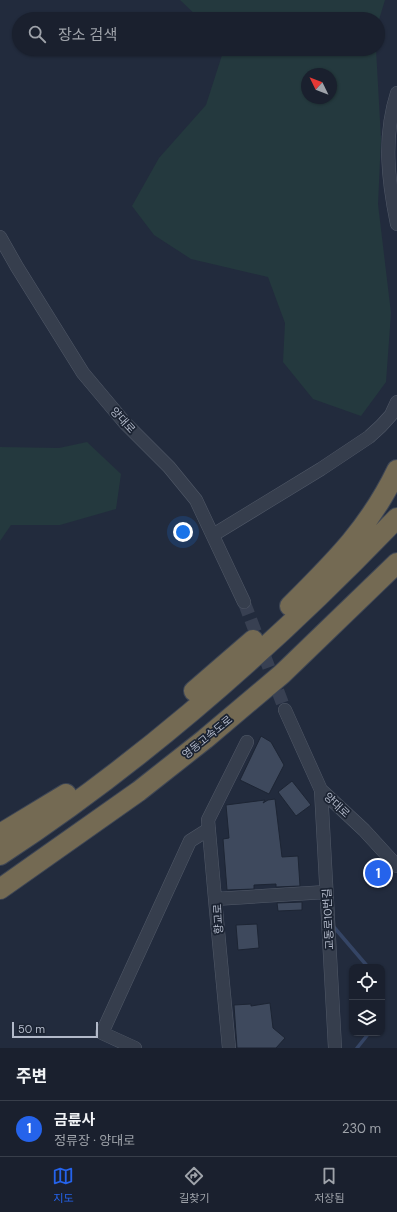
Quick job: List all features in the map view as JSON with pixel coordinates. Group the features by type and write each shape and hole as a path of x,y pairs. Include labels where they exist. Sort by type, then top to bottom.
{"highway":[{"path":"117,758 281,616 351,544 367,523 397,470"},
{"path":"0,854 51,820 148,748 236,673 344,573 397,518"},
{"name":"영동고속도로","path":"0,889 140,791 205,740 282,674 397,563"},
{"path":"0,834 70,792 236,673"}],"street":[{"path":"397,93 390,119 387,157 390,190 397,224"},
{"name":"양대로","path":"0,237 16,267 83,373 125,423 169,466 196,500 244,602"},
{"path":"213,535 292,488 369,437 382,426 397,402"},
{"name":"양대로","path":"285,710 321,790 364,830 397,866"},
{"path":"215,899 208,820 247,742"},
{"name":"교동로10번길","path":"321,790 335,1048"},
{"path":"135,1048 102,1033 190,841 209,829"},
{"name":"향교로","path":"230,1048 215,899 326,892"}],"green space":[{"path":"180,0 385,0 381,12 193,12"},
{"path":"222,56 376,56 381,139 378,204 391,313 386,382 361,416 313,399 283,362 285,323 268,277 191,259 154,235 132,206 159,158 206,105"},
{"path":"87,442 121,474 116,509 60,525 11,525 0,541 0,447 59,448"}],"building":[{"path":"261,736 271,742 284,765 269,794 240,780"},
{"path":"292,781 311,805 296,816 278,792"},
{"path":"275,799 282,857 298,856 300,886 276,887 276,884 254,885 254,889 227,890 223,839 229,838 226,805 265,800 263,803 268,800"},
{"path":"302,902 302,910 278,911 277,903"},
{"path":"257,924 259,948 238,950 236,925"},
{"path":"270,1003 273,1028 285,1038 276,1048 237,1048 234,1005 251,1004 251,1006"}],"waterway":[{"path":"333,926 365,964"},
{"path":"357,1048 367,1036"}],"tunnel":[{"path":"244,602 285,710"}],"place":[{"name":"금륜사","path":"378,873"}]}
